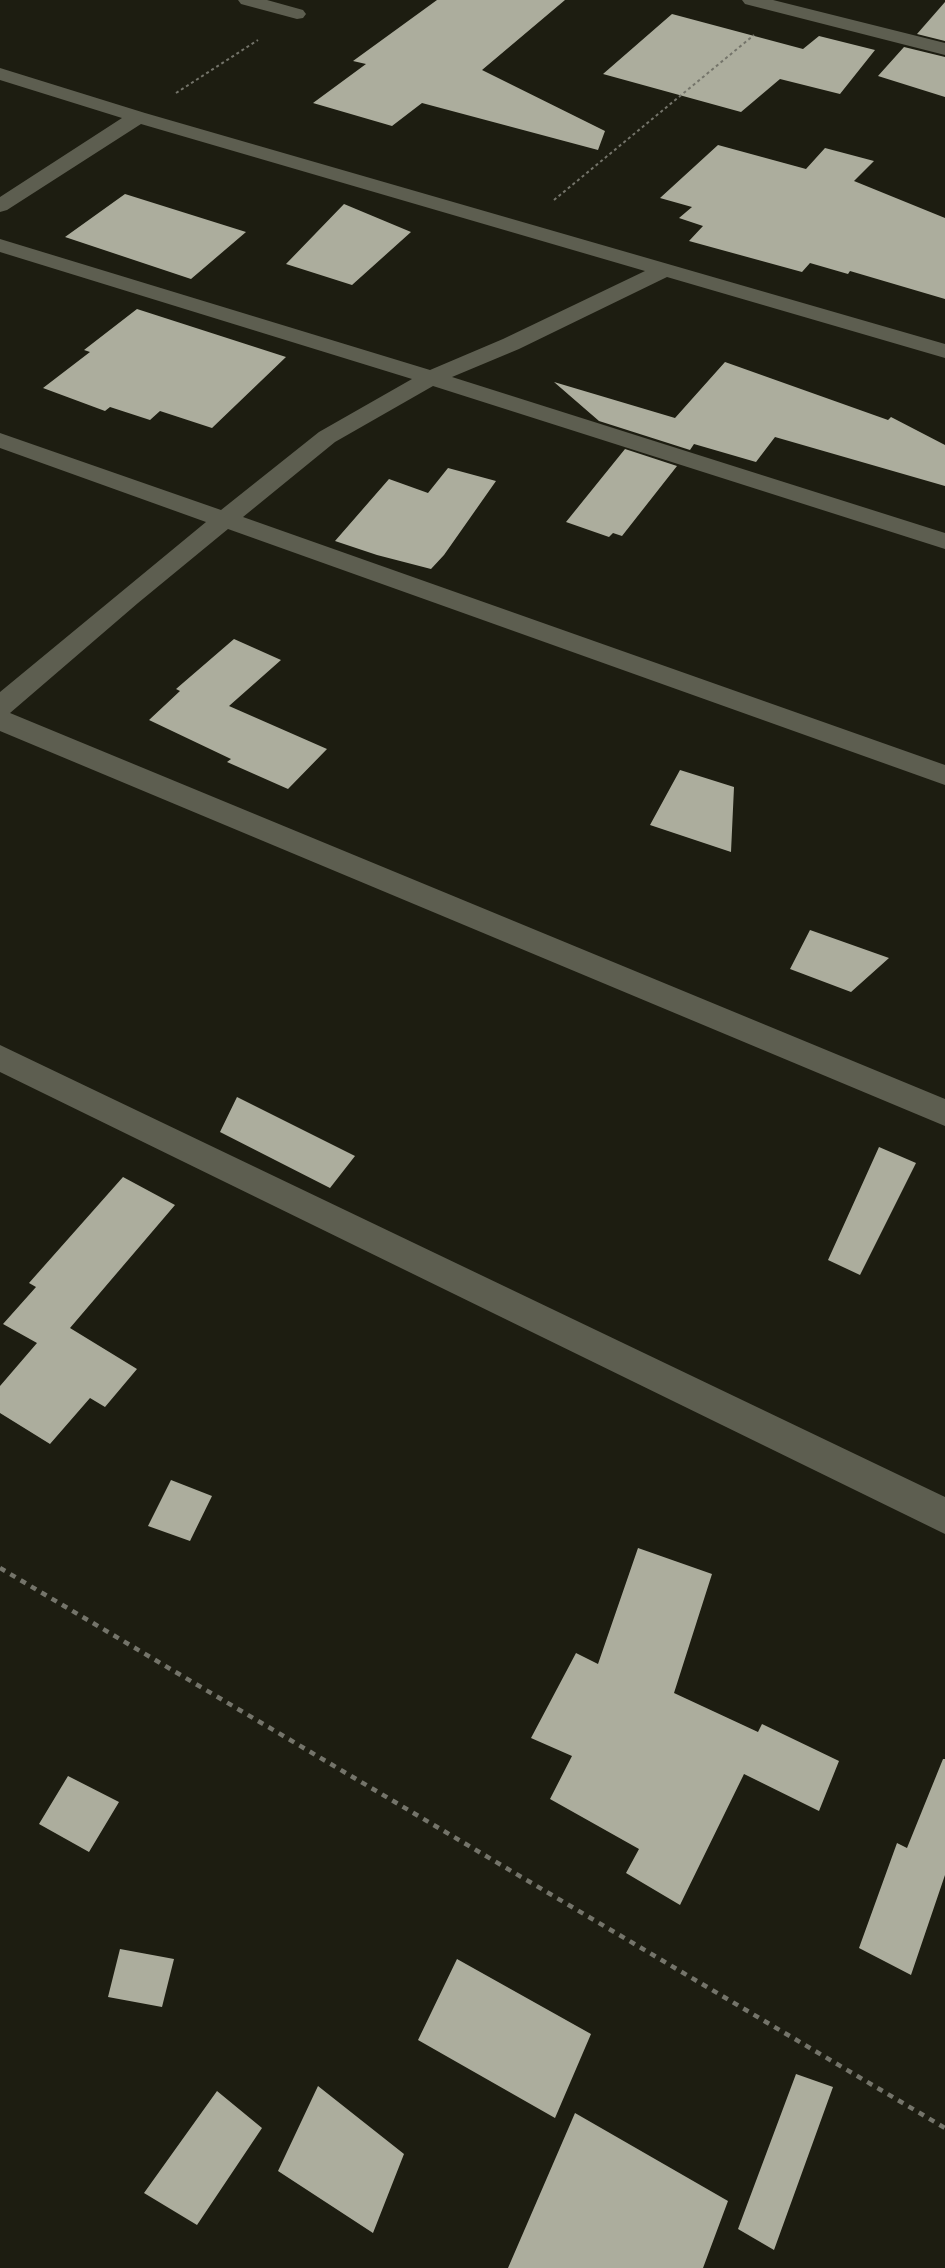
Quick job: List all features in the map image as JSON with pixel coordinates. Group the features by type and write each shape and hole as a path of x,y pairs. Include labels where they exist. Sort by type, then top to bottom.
{"street":[{"path":"247,0 297,14"},
{"path":"750,0 945,49"},
{"path":"0,74 138,117 945,351"},
{"path":"0,206 138,117"},
{"path":"0,245 431,378 945,541"},
{"path":"0,707 129,597 327,437 431,378 511,344 664,270"},
{"path":"0,440 945,775"},
{"path":"0,720 945,1113"},
{"path":"0,1058 945,1516"}],"path":[{"path":"519,228 786,9"},
{"path":"138,117 297,14"},
{"path":"0,1568 945,2128"}],"building":[{"path":"437,0 565,0 482,70 605,131 598,150 422,103 392,126 313,103 366,64 353,61"},
{"path":"945,2 945,41 917,34"},
{"path":"672,14 803,49 819,36 875,50 840,94 780,79 741,112 603,74"},
{"path":"904,47 945,57 945,97 878,76"},
{"path":"718,145 806,169 825,148 874,161 854,181 945,218 945,299 850,271 848,274 810,263 802,272 689,241 703,226 679,218 692,207 660,198"},
{"path":"125,194 246,232 191,279 65,237"},
{"path":"344,204 411,232 352,285 286,264"},
{"path":"137,309 286,357 212,428 160,411 150,420 110,407 105,411 43,388 90,352 84,350"},
{"path":"725,362 888,420 891,417 945,445 945,486 775,437 756,462 694,444 690,450 599,421 554,382 675,418"},
{"path":"625,449 677,466 622,536 613,533 609,537 566,522"},
{"path":"448,468 496,481 444,555 431,569 335,541 389,479 428,493"},
{"path":"234,639 281,660 229,706 327,749 288,789 227,762 231,759 149,720 180,691 176,689"},
{"path":"680,770 734,787 731,852 650,825"},
{"path":"810,930 889,958 851,992 790,969"},
{"path":"237,1097 355,1156 330,1188 220,1132"},
{"path":"879,1147 916,1163 860,1275 828,1260"},
{"path":"123,1177 175,1205 70,1328 137,1369 105,1407 90,1398 50,1444 0,1413 0,1386 37,1343 3,1324 36,1287 29,1283"},
{"path":"171,1480 212,1496 190,1541 148,1526"},
{"path":"638,1548 712,1574 674,1693 758,1732 762,1724 839,1761 819,1811 744,1774 680,1905 626,1873 639,1849 550,1799 572,1756 531,1738 576,1653 598,1664"},
{"path":"943,1759 945,1759 945,1875 911,1975 859,1948 897,1843 907,1848"},
{"path":"68,1776 119,1802 89,1852 39,1824"},
{"path":"120,1949 174,1959 162,2007 108,1997"},
{"path":"457,1959 591,2034 555,2118 418,2040"},
{"path":"796,2074 833,2087 774,2250 738,2229"},
{"path":"318,2086 404,2154 373,2233 278,2171"},
{"path":"217,2091 262,2128 197,2225 144,2193"},
{"path":"575,2113 728,2201 703,2268 508,2268"}]}
